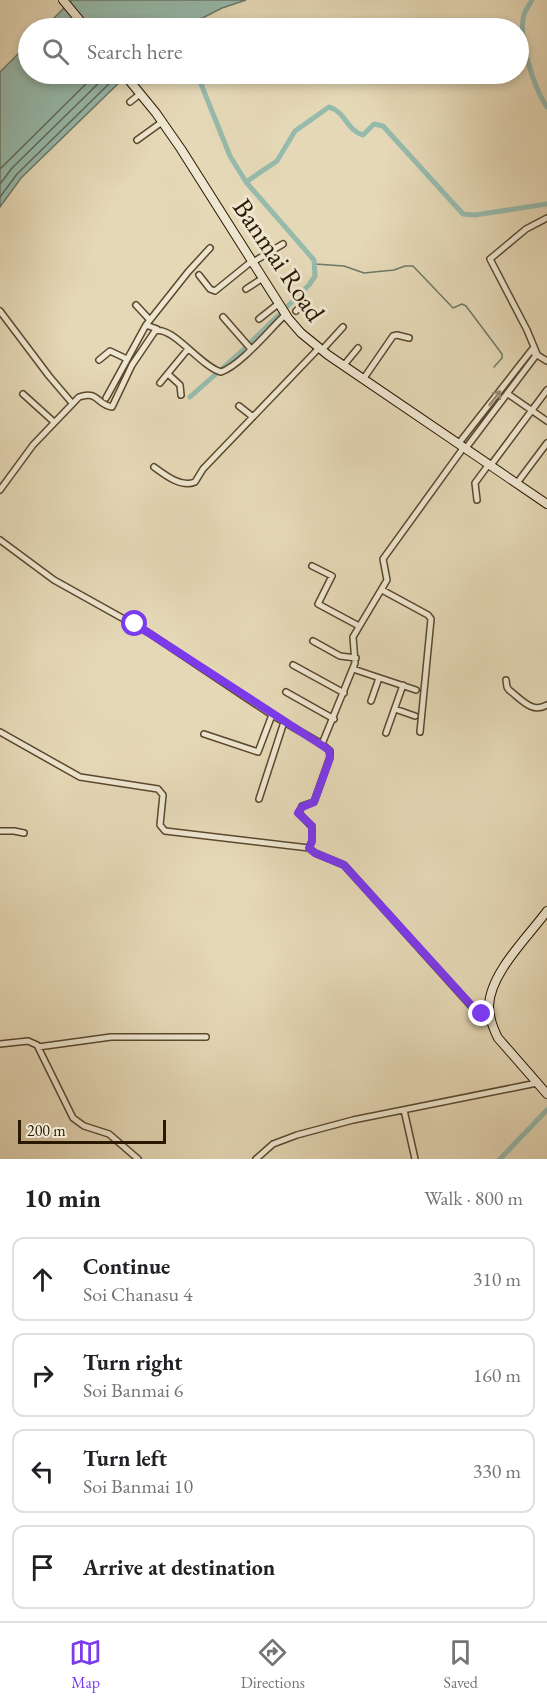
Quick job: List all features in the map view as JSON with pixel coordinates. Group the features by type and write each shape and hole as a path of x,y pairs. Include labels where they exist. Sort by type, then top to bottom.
{"street":[{"path":"63,0 78,18"},
{"name":"Banmai Road","path":"132,84 162,122 278,304 290,315 301,333 320,349 547,504"},
{"path":"130,102 140,94"},
{"path":"137,140 162,122"},
{"path":"547,219 526,229 490,259 532,349 547,361"},
{"path":"199,275 210,289 215,291 252,262 283,244"},
{"path":"106,398 149,319 210,248"},
{"path":"246,289 263,278"},
{"path":"146,325 165,331 210,368 221,372 305,302"},
{"path":"259,319 278,304"},
{"path":"136,305 149,319"},
{"path":"0,311 72,403"},
{"path":"223,317 251,349"},
{"path":"154,467 169,478 191,484 253,417 343,327"},
{"path":"0,490 15,469 72,403 86,395 99,399 112,408 132,365 152,333 157,329"},
{"path":"364,378 393,336 409,338"},
{"path":"344,365 358,348"},
{"path":"160,383 188,349"},
{"path":"322,744 353,669 356,658 352,641 388,578 382,563 384,556 532,349"},
{"path":"99,360 111,351 127,359"},
{"path":"463,446 508,394 537,354"},
{"path":"168,374 180,385 181,395"},
{"path":"477,500 475,483 547,390"},
{"path":"23,394 54,422"},
{"path":"508,394 547,420"},
{"path":"239,406 253,417"},
{"path":"517,483 547,443"},
{"path":"0,540 54,580 149,633 272,715 322,744 331,753 319,791 313,804 302,807 298,813 312,826 312,841 309,848"},
{"path":"312,566 332,576 318,604 359,626"},
{"path":"382,590 428,615 431,619 420,732"},
{"path":"313,641 340,656 356,658"},
{"path":"293,665 344,693"},
{"path":"353,669 416,690"},
{"path":"372,701 379,678"},
{"path":"506,680 507,687 529,705 536,709 547,705"},
{"path":"386,733 403,685"},
{"path":"286,692 333,719"},
{"path":"395,709 415,716"},
{"path":"204,734 258,752 272,715"},
{"path":"259,799 284,722"},
{"path":"0,732 80,777 158,789 163,795 160,825 165,831 309,848 315,853 344,865 472,1006 490,1018"},
{"path":"0,831 24,833"},
{"path":"547,911 497,979 490,997 490,1018 498,1038 547,1094"},
{"path":"38,1047 111,1037 206,1036"},
{"path":"0,1044 34,1042 73,1118 84,1126 109,1134 138,1159"},
{"path":"256,1159 273,1144 297,1135 353,1120 537,1083"},
{"path":"404,1110 415,1159"}],"water":[{"path":"72,0 246,0 202,18 54,18"},
{"path":"18,54 18,84 118,84 21,178 0,207 0,72"}],"waterway":[{"path":"524,18 532,0"},
{"path":"529,64 547,107"},
{"path":"190,397 243,350 309,285 315,276 314,260 246,182 230,156 201,84"},
{"path":"246,182 277,161 295,131 329,107 335,109 353,130 363,135 374,124 383,126 463,214 475,215 547,204"},
{"path":"315,264 344,266 364,273 413,266 453,308 462,304 466,306 502,354 502,358 494,367"},
{"path":"500,1159 547,1110"}],"route":[{"path":"135,624 329,750 330,758 314,802 302,807 298,813 312,826 312,841 309,848 315,853 344,865 472,1006 482,1014"}]}
